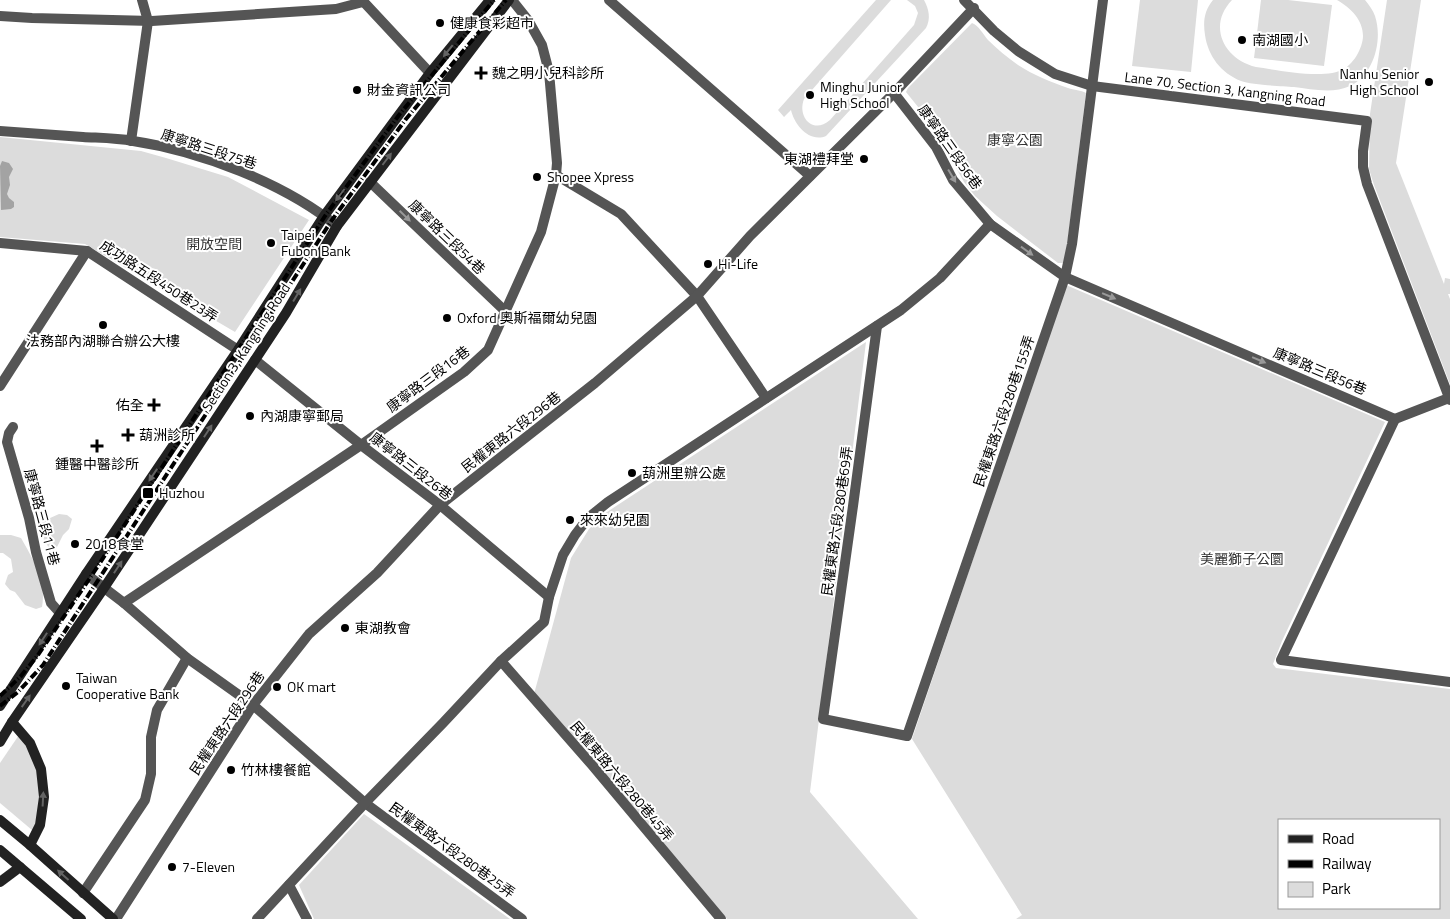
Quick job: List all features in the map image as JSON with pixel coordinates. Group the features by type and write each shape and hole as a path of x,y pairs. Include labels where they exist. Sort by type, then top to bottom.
{"main road":[{"name":"Section 3, Kangning Road","path":"0,706 86,574 238,350 324,216 430,74 490,0"},
{"name":"Section 3, Kangning Road","path":"0,742 286,313 337,226 511,0"},
{"path":"12,722 30,744 41,769 44,797 40,825 30,845"},
{"path":"0,820 114,919"},
{"path":"0,850 81,919"},
{"path":"0,882 20,867"}],"street":[{"path":"131,140 148,21 142,0"},
{"name":"康寧路三段16巷","path":"124,603 361,445 470,367 488,350 541,232 556,174 557,163 549,72 542,45 528,20 511,0"},
{"path":"609,0 810,176"},
{"name":"Lane 70, Section 3, Kangning Road","path":"964,0 974,8 994,31 1018,52 1055,74 1092,86 1366,121 1363,167 1367,184 1450,399"},
{"name":"民權東路六段280巷155弄","path":"823,719 907,736 1064,277 1072,244 1103,0"},
{"path":"0,16 148,21 336,9 362,1 430,74"},
{"name":"民權東路六段296巷","path":"114,919 253,705 310,634 377,573 440,505 595,384 697,296 750,236 894,93 974,8"},
{"name":"康寧路三段56巷","path":"894,93 936,147 953,180 990,224 1064,277 1395,419"},
{"name":"康寧路三段75巷","path":"0,131 131,140 168,147 226,166 278,188 337,226"},
{"path":"556,174 621,214 697,296 766,398"},
{"name":"康寧路三段54巷","path":"370,182 506,312"},
{"path":"257,919 501,661 544,622 549,597 563,555 574,536 588,518 608,502 901,310 940,278 990,224"},
{"name":"成功路五段450巷23弄","path":"0,243 87,251 238,350"},
{"path":"0,386 87,251"},
{"name":"民權東路六段280巷69弄","path":"823,719 876,326"},
{"name":"康寧路三段26巷","path":"255,360 361,445 440,505 549,597"},
{"path":"1450,399 1395,419 1281,660 1450,682"},
{"name":"康寧路三段11巷","path":"13,427 7,442 51,603 60,613"},
{"path":"86,574 124,603 187,658 253,705"},
{"path":"83,893 145,800 151,774 151,737 157,710 187,658"},
{"name":"民權東路六段280巷45弄","path":"501,661 722,919"},
{"name":"民權東路六段280巷25弄","path":"253,705 365,803 522,919"},
{"path":"289,885 307,919"}],"green space":[{"path":"876,0 891,0 804,99 803,112 805,118 812,125 818,126 830,120 914,25 918,13 915,6 907,0 924,0 929,14 926,28 826,136 814,137 808,135 795,121 791,110 784,117 778,110"},
{"path":"1140,0 1198,0 1191,72 1132,66"},
{"path":"1213,0 1232,0 1221,20 1220,31 1228,49 1235,57 1256,67 1289,72 1325,74 1336,72 1350,65 1356,57 1363,36 1358,20 1347,7 1337,0 1365,0 1375,16 1377,25 1378,36 1375,56 1365,74 1358,81 1350,86 1336,90 1315,90 1241,81 1227,73 1212,57 1209,50 1204,21 1206,12"},
{"path":"1261,0 1288,0 1332,5 1324,66 1254,58"},
{"path":"1387,0 1421,0 1396,163 1444,284 1445,278 1450,279 1450,294 1448,294 1450,299 1450,384 1369,169 1370,114"},
{"name":"康寧公園","path":"972,23 979,28 995,47 1024,69 1055,83 1086,93 1066,254 1063,263 1058,263 997,216 975,196 964,182 931,123 906,92"},
{"name":"開放空間","path":"0,137 141,151 228,177 309,220 235,332 85,244 0,237"},
{"name":"美麗獅子公圜","path":"1066,285 1385,422 1273,664 1276,668 1450,689 1450,919 1016,919 1022,915 912,739"},
{"path":"866,342 810,792 918,919 727,919 534,694 571,558 589,529 607,512"},
{"path":"59,514 67,515 72,519 69,529 52,553 40,533 39,523"},
{"path":"0,535 11,535 21,538 41,580 43,589 42,607 36,609 25,605 15,592 10,590 5,584 8,575 13,572 11,559 0,553"},
{"path":"19,735 37,761 42,817 32,830 0,803 0,763"},
{"path":"364,814 510,919 314,919 299,885"}],"shaded area":[{"path":"2,161 9,163 13,169 9,177 10,185 7,194 14,202 14,207 1,210 0,166"}],"railway":[{"path":"0,696 21,676 38,655 325,216 399,115 494,0"},
{"path":"0,706 18,692 43,665 332,220 406,119 506,0"}],"place":[{"name":"健康食彩超市","path":"440,23"},
{"name":"南湖國小","path":"1242,40"},
{"name":"魏之明小兒科診所","path":"481,73"},
{"name":"Nanhu Senior High School","path":"1429,82"},
{"name":"財金資訊公司","path":"357,90"},
{"name":"Minghu Junior High School","path":"810,95"},
{"name":"東湖禮拜堂","path":"864,159"},
{"name":"Shopee Xpress","path":"537,177"},
{"name":"Taipei Fubon Bank","path":"271,243"},
{"name":"Hi-Life","path":"708,264"},
{"name":"Oxford 奧斯福爾幼兒園","path":"447,318"},
{"name":"法務部內湖聯合辦公大樓","path":"103,325"},
{"name":"佑全","path":"154,405"},
{"name":"內湖康寧郵局","path":"250,416"},
{"name":"葫洲診所","path":"128,435"},
{"name":"鍾醫中醫診所","path":"97,446"},
{"name":"葫洲里辦公處","path":"632,473"},
{"name":"Huzhou","path":"148,493"},
{"name":"來來幼兒園","path":"570,520"},
{"name":"2018食堂","path":"75,544"},
{"name":"東湖教會","path":"345,628"},
{"name":"Taiwan Cooperative Bank","path":"66,686"},
{"name":"OK mart","path":"277,687"},
{"name":"竹林樓餐館","path":"231,770"},
{"name":"7-Eleven","path":"172,867"}]}
